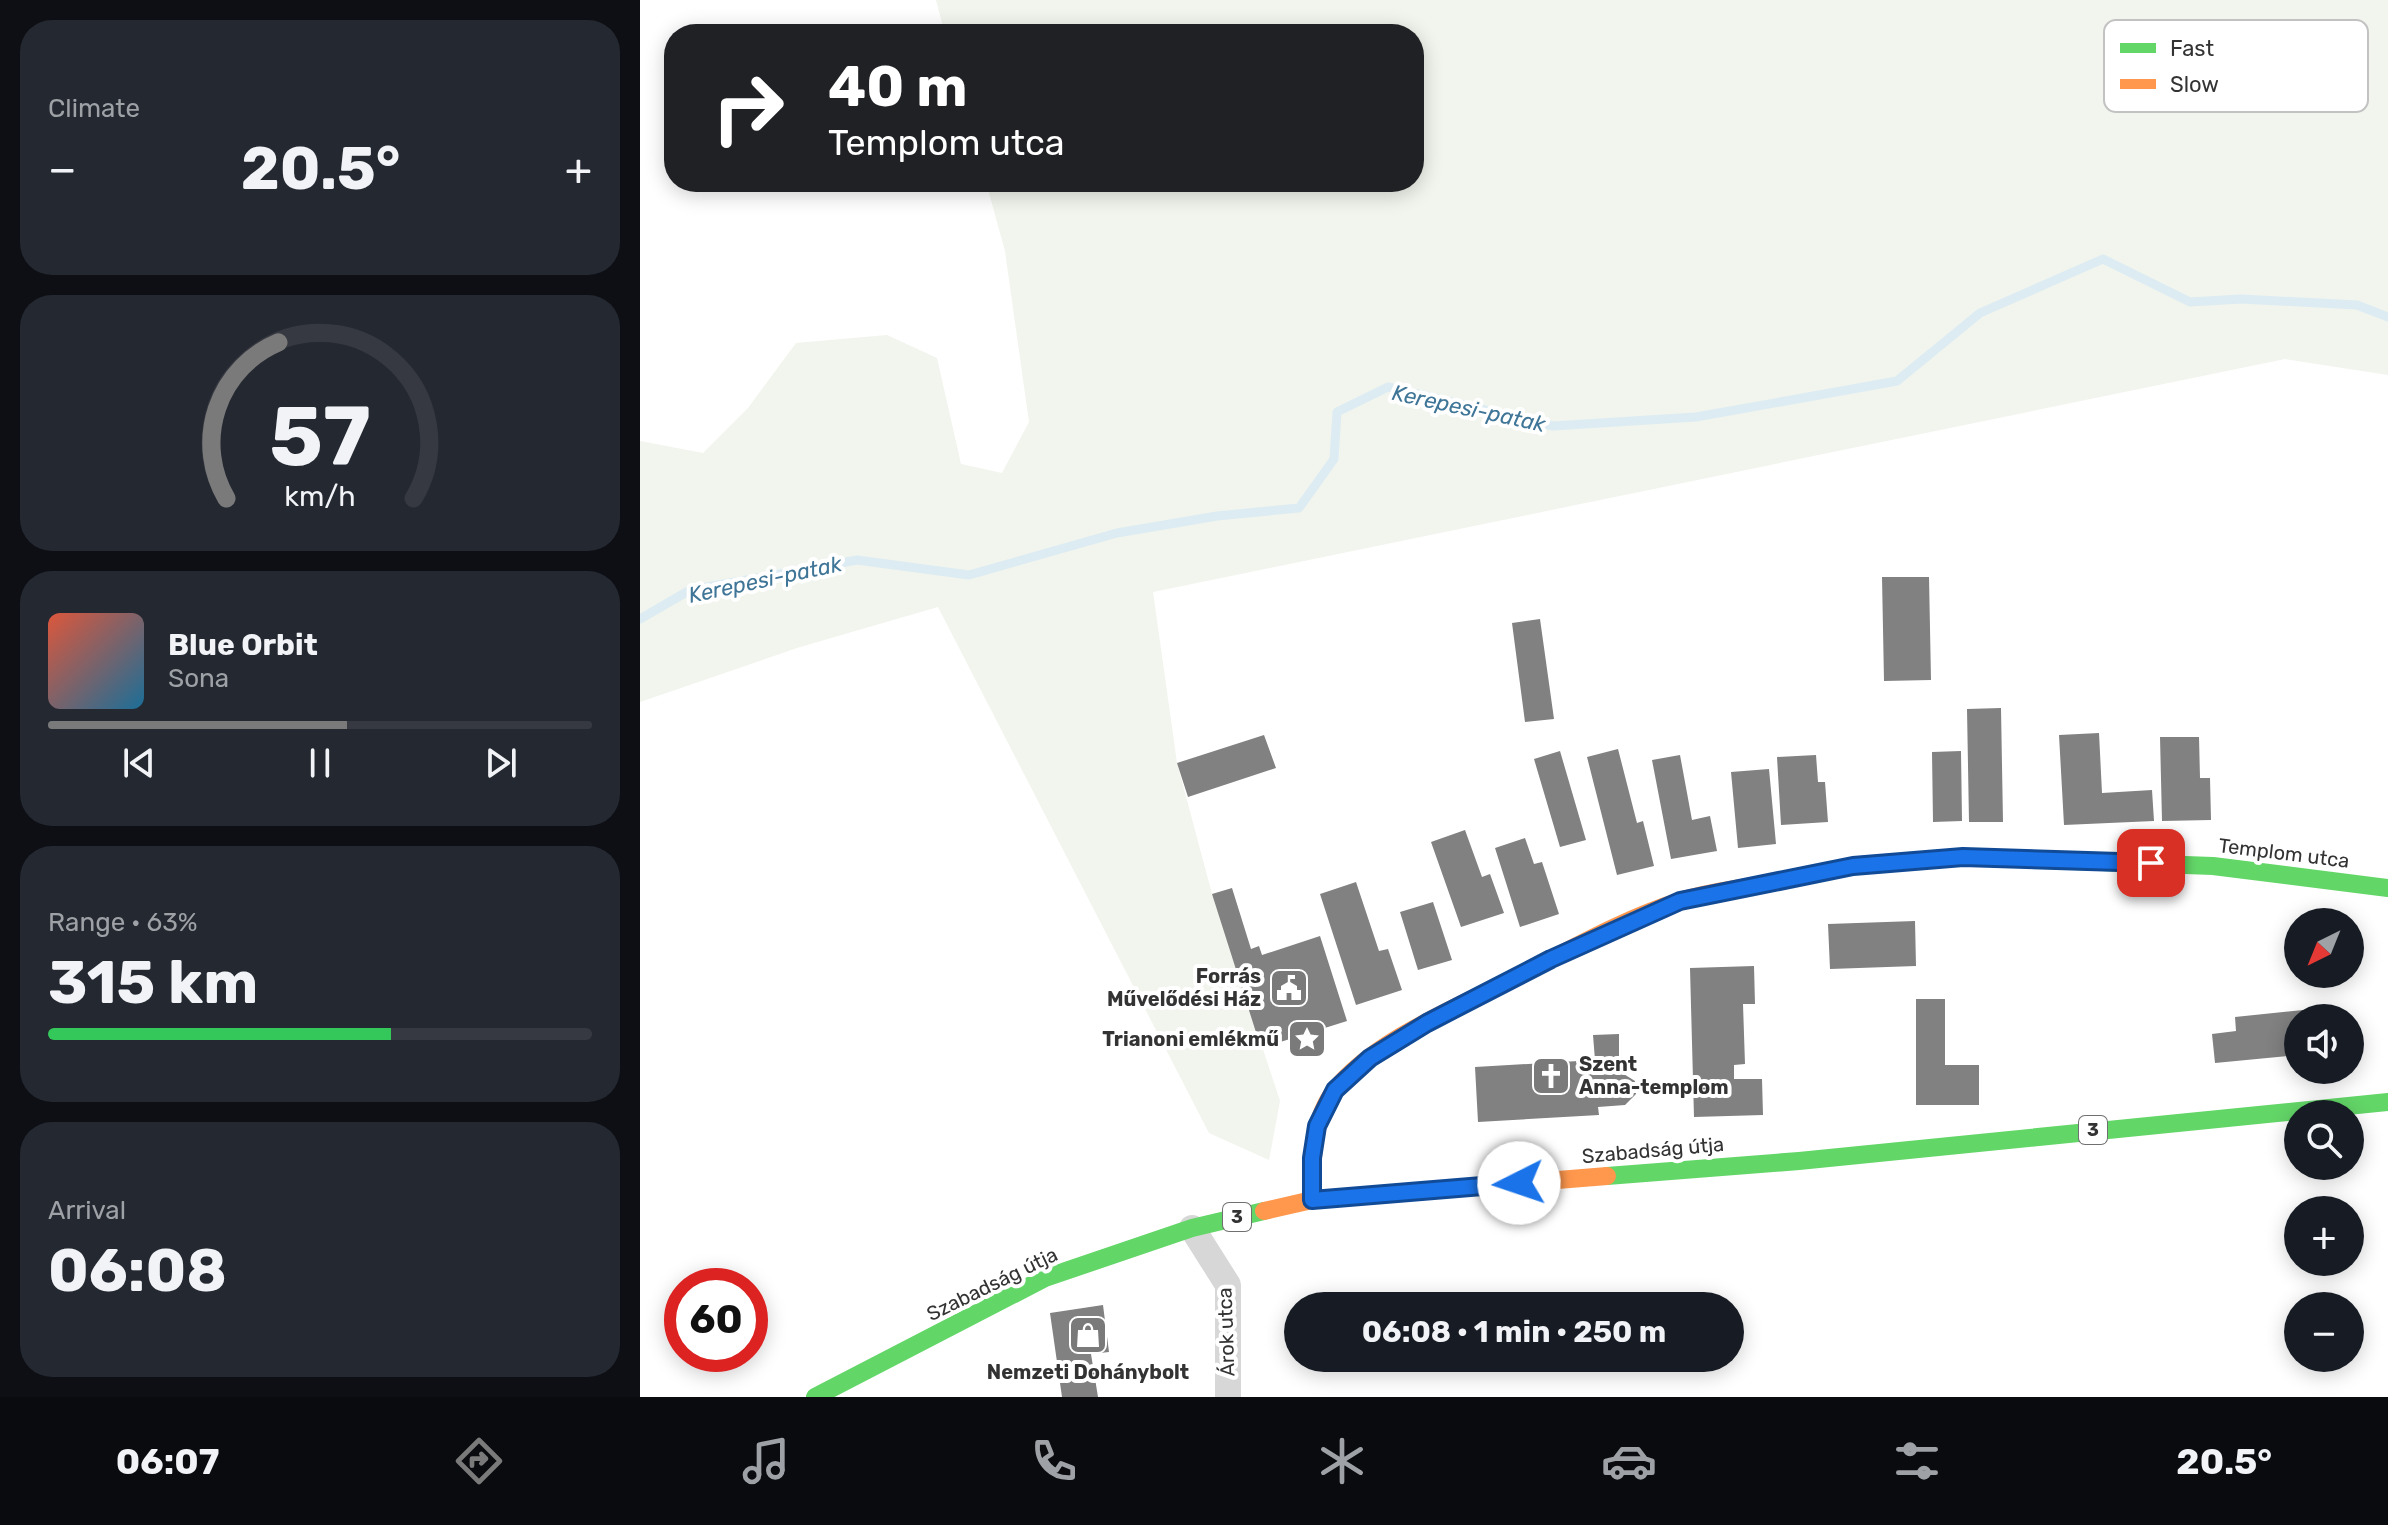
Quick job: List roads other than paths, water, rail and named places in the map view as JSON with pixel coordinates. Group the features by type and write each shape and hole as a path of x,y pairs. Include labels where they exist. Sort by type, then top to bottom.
{"main road":[{"name":"Templom utca","path":"1312,1200 1312,1158 1317,1126 1335,1090 1370,1058 1427,1023 1563,953 1680,901 1853,866 1963,857 2213,866 2388,888"},
{"name":"Szabadság útja","path":"815,1397 1045,1278 1192,1228 1312,1200 1799,1161 2388,1102"}],"street":[{"name":"Árok utca","path":"1192,1228 1228,1285 1228,1397"}],"waterway":[{"name":"Kerepesi-patak","path":"640,619 690,590 857,560 969,575 1117,533 1217,516 1299,508 1334,459 1337,412 1388,387 1553,426 1696,417 1897,381 1980,313 2103,259 2190,302 2241,299 2357,305 2388,317"}],"place":[{"name":"Forrás Művelődési Ház","path":"1289,988"},
{"name":"Trianoni emlékmű","path":"1307,1039"},
{"name":"Szent Anna-templom","path":"1551,1076"},
{"name":"Nemzeti Dohánybolt","path":"1088,1335"}]}
